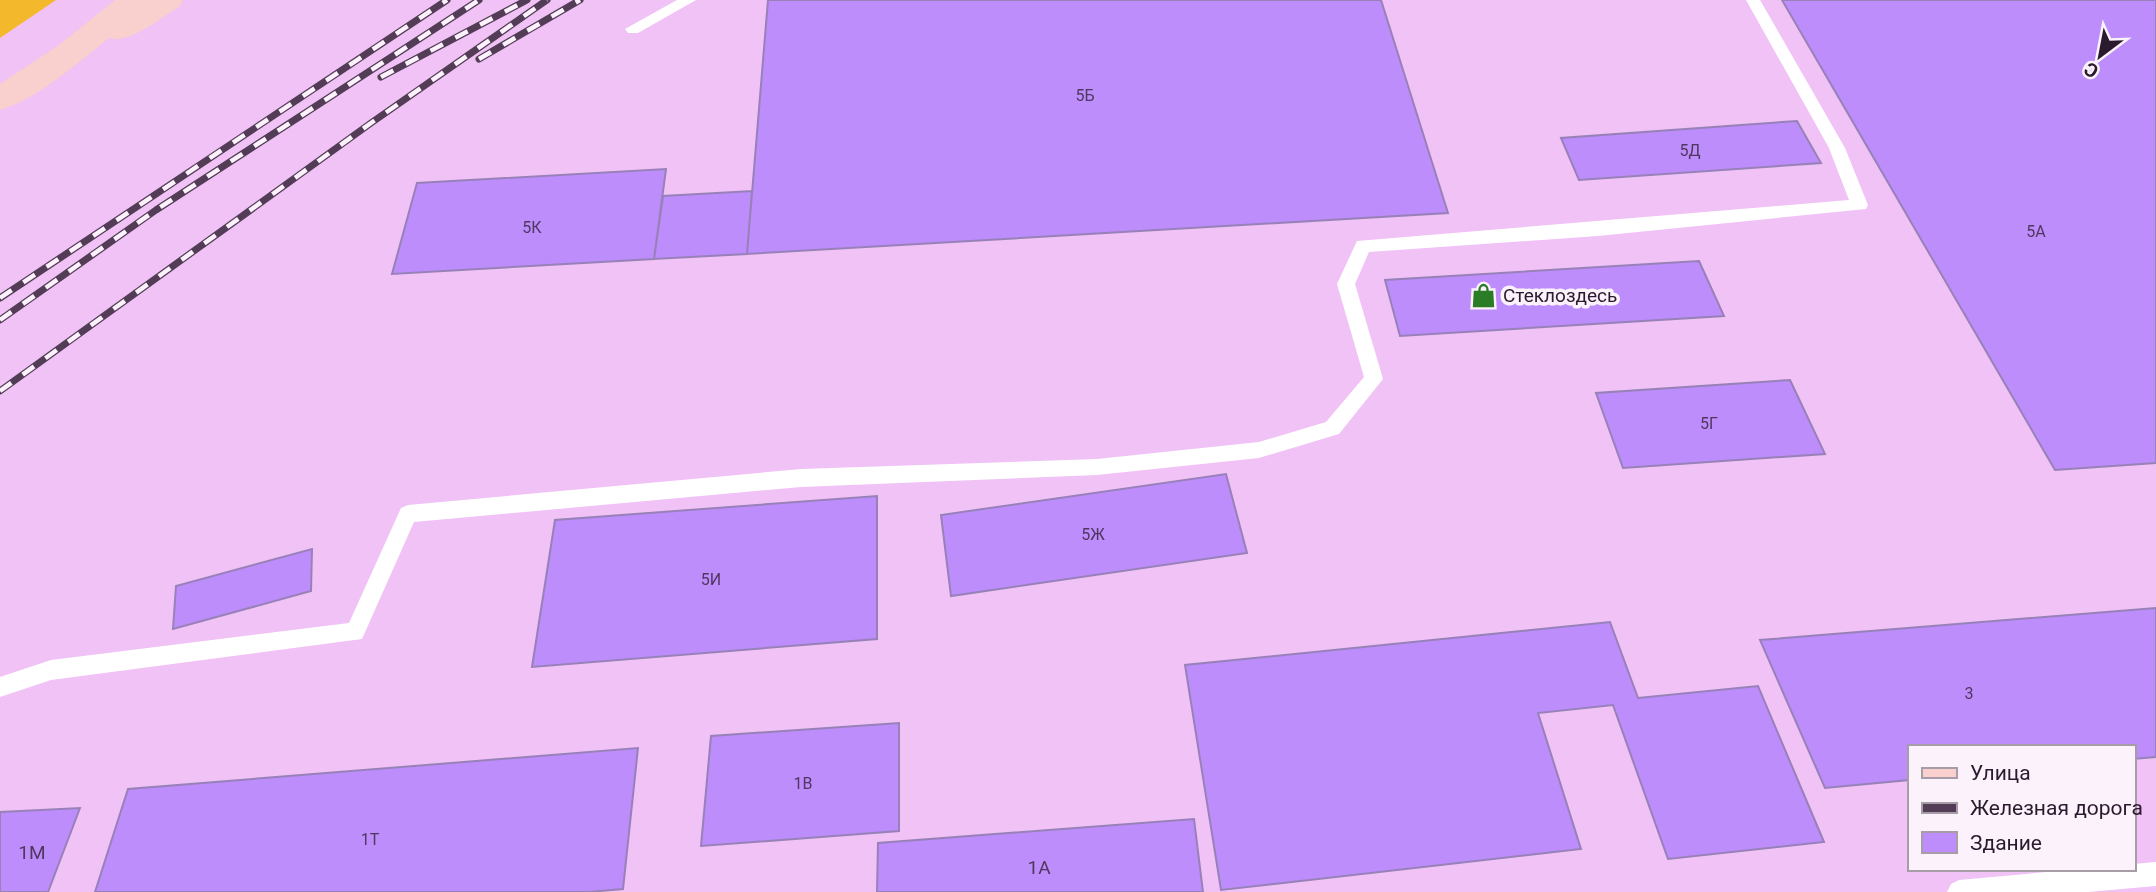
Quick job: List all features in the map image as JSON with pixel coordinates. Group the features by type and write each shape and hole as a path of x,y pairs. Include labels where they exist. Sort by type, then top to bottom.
{"main road":[{"path":"34,79 135,0"},
{"path":"0,99 168,0"}],"lane":[{"path":"633,29 689,0"},
{"path":"0,687 51,670 355,632 408,514 801,478 1097,467 1259,450 1332,428 1374,379 1346,284 1363,246 1598,229 1860,205 1837,148 1753,0"},
{"path":"1959,892 2156,874"}],"shaded area":[{"path":"0,0 56,0 0,38"}],"building":[{"path":"768,0 1381,0 1448,213 747,254"},
{"path":"1782,0 2156,0 2156,463 2055,470"},
{"path":"1797,121 1821,163 1579,180 1561,138"},
{"path":"666,169 654,259 392,274 417,183"},
{"path":"752,191 747,254 654,259 663,196"},
{"path":"1699,261 1724,316 1400,336 1385,280"},
{"path":"1790,380 1825,454 1623,468 1596,393"},
{"path":"1226,474 1247,553 951,596 941,515"},
{"path":"877,496 877,639 532,667 555,520"},
{"path":"312,549 311,591 173,629 176,586"},
{"path":"2156,608 2156,757 2135,759 2135,745 1908,745 1908,780 1825,788 1760,640"},
{"path":"1610,622 1638,698 1758,686 1824,842 1668,859 1613,705 1538,713 1581,849 1221,890 1185,665"},
{"path":"899,723 899,831 701,846 711,736"},
{"path":"638,748 623,889 589,892 95,892 128,789"},
{"path":"80,808 48,892 0,892 0,812"},
{"path":"1194,819 1203,892 877,892 878,843"}],"railway":[{"path":"0,298 447,0"},
{"path":"0,320 156,210 479,0"},
{"path":"381,77 527,0"},
{"path":"0,391 371,123 547,0"},
{"path":"479,59 580,0"}],"place":[{"name":"Стеклоздесь","path":"1483,295"}]}
